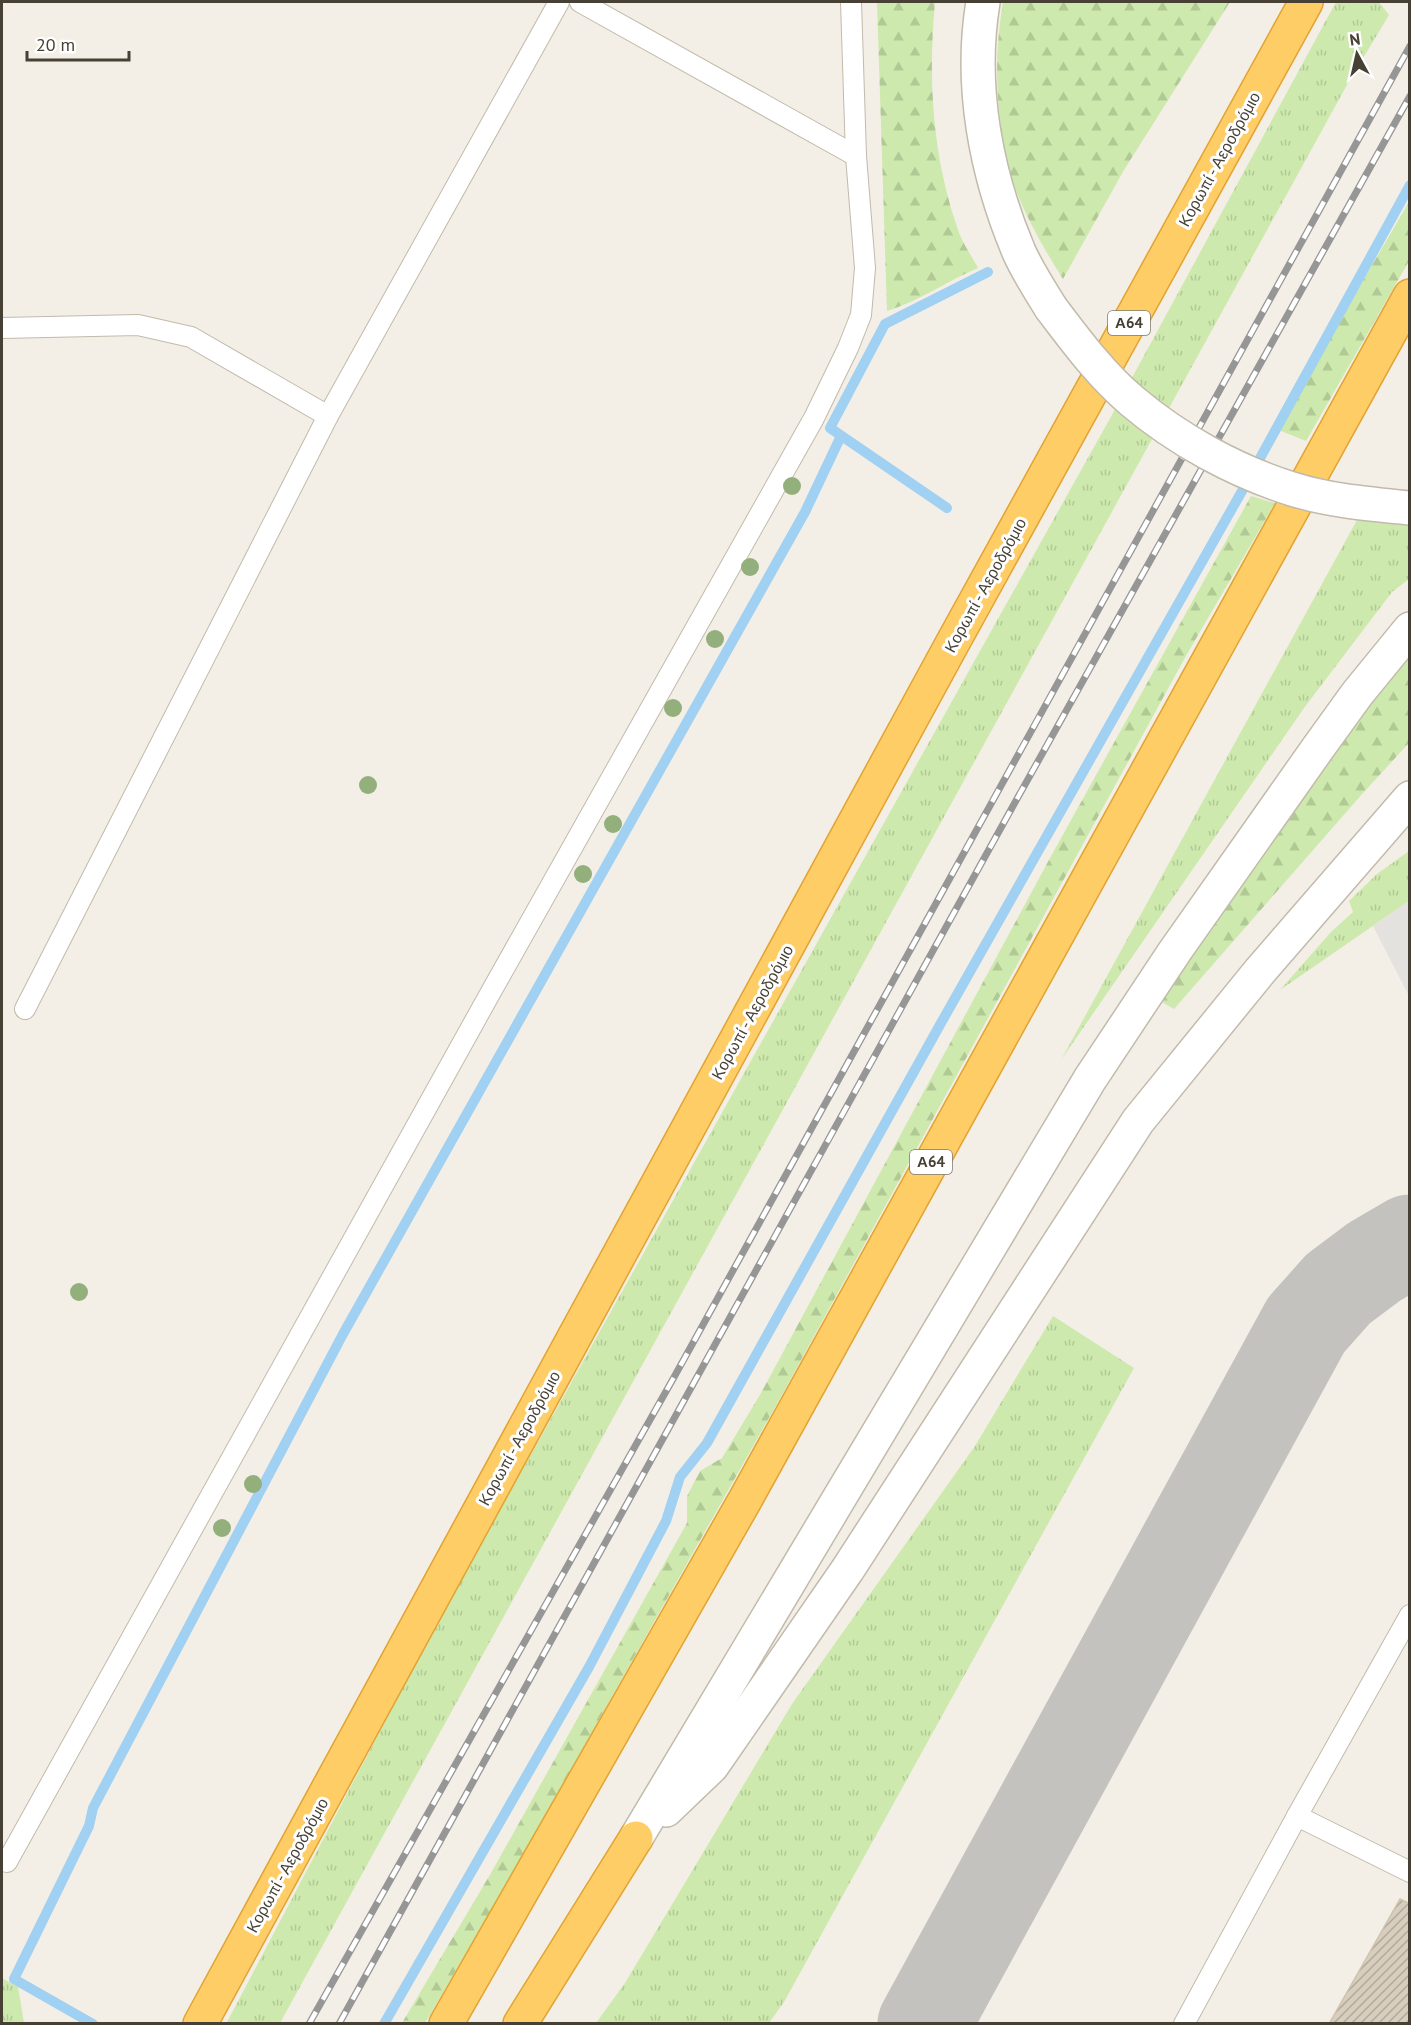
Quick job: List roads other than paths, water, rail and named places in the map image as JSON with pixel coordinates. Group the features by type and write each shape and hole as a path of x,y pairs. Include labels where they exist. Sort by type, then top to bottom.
{"highway":[{"name":"Κορωπί - Αεροδρόμιο","path":"200,2024 958,634 1306,2"},
{"name":"Α64","path":"446,2024 745,1500 1410,296"},
{"path":"520,2024 636,1838"}],"street":[{"path":"983,2 978,76 984,138 998,197 1020,255 1051,308 1088,357 1124,393 1181,437 1235,466 1292,489 1353,502 1410,508"},
{"path":"636,1838 1090,1079 1175,951 1318,747 1357,694 1410,629"},
{"path":"636,1838 712,1766 848,1569 1138,1121 1260,971 1410,798"}],"lane":[{"path":"25,1009 327,416 560,2"},
{"path":"580,2 856,156"},
{"path":"3,1865 814,418 848,348 861,315 865,268 856,156 851,2"},
{"path":"2,328 138,325 191,337 327,416"},
{"path":"1184,2024 1410,1615"},
{"path":"1297,1816 1410,1872"}],"waterway":[{"path":"384,2024 589,1667 666,1521 680,1477 707,1443 1242,491 1410,185"},
{"path":"947,508 830,428 885,324 988,272"},
{"path":"93,2024 14,1979 89,1826 93,1808 343,1334 805,512 841,436"}],"railway":[{"path":"309,2024 673,1379 1410,46"},
{"path":"339,2024 1018,797 1410,96"}]}
